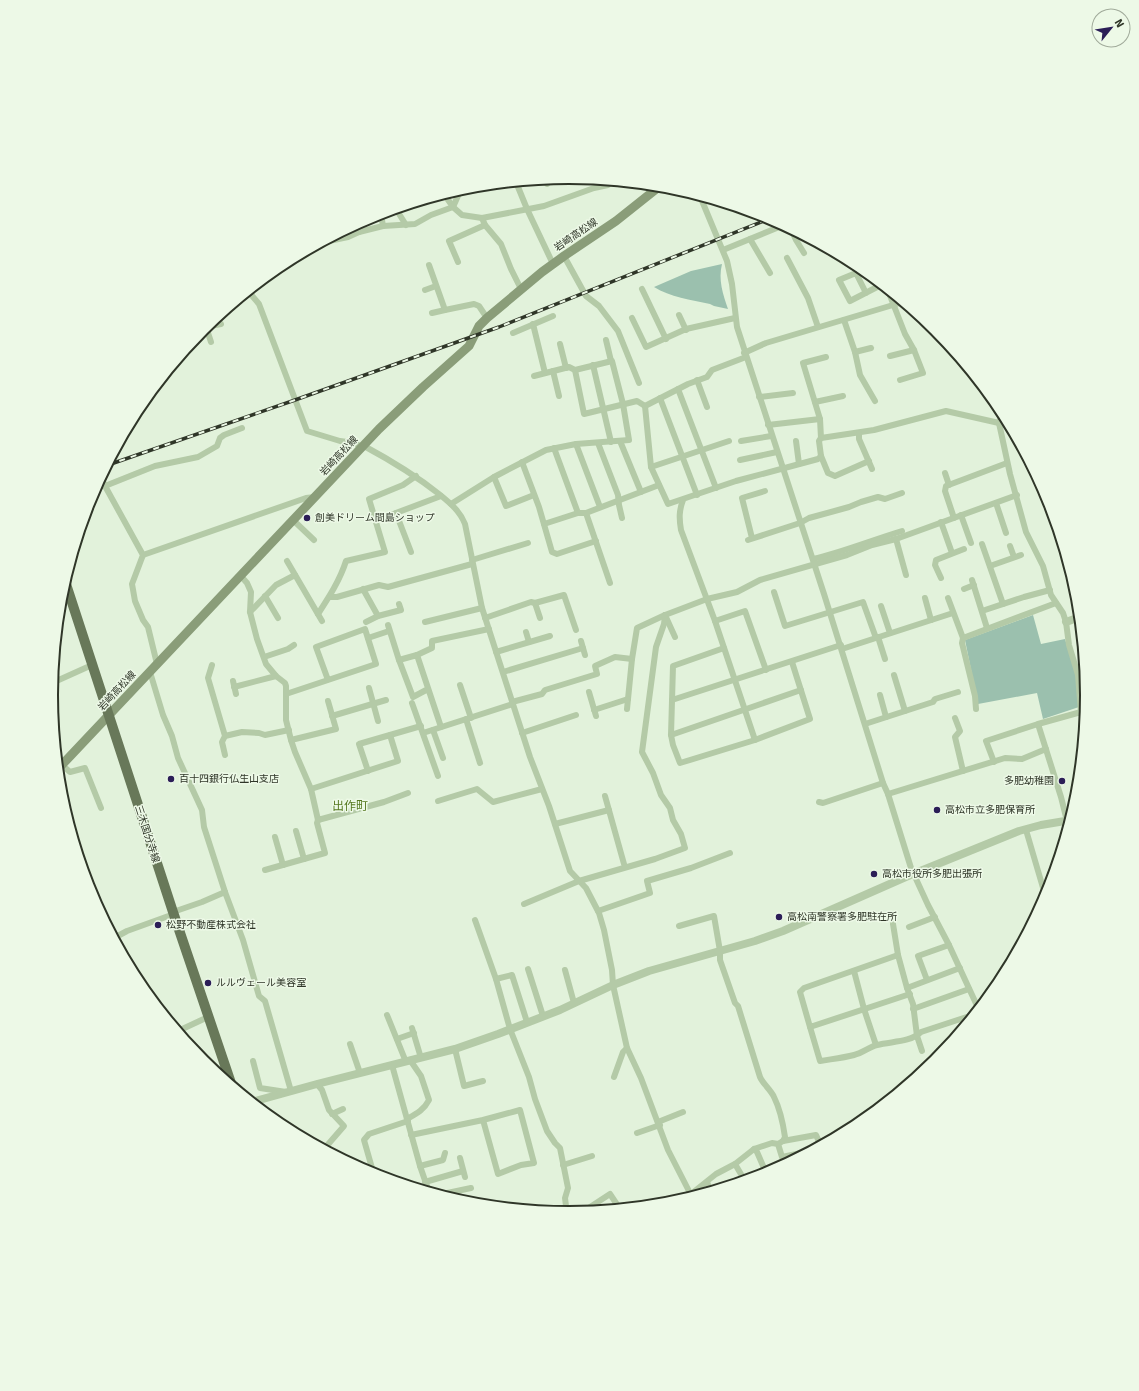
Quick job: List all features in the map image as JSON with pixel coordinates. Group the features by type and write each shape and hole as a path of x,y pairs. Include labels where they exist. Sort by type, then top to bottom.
{"main road":[{"name":"岩崎高松線","path":"62,764 363,446 412,397 469,346 479,326 486,318 521,288 564,256 616,221 653,191"},
{"name":"三木国分寺線","path":"69,593 208,1017 223,1071"}],"street":[{"path":"447,199 453,207 462,215 482,218 544,206 606,185"},
{"path":"518,187 527,209 553,264"},
{"path":"340,239 383,226 415,224 430,215 453,207 458,197"},
{"path":"702,201 723,250 732,284 735,318 745,355 814,562 883,783 914,874 977,1005"},
{"path":"399,213 406,225"},
{"path":"482,218 485,225 500,244 521,288"},
{"path":"382,220 383,226"},
{"path":"458,262 449,241 485,225"},
{"path":"723,250 776,228"},
{"path":"794,236 804,253"},
{"path":"750,239 770,273"},
{"path":"564,256 586,296 599,306 618,331 639,382"},
{"path":"788,258 808,298 818,327"},
{"path":"429,265 445,310"},
{"path":"866,293 856,273 840,280 850,301 866,293 877,287"},
{"path":"425,290 436,286"},
{"path":"642,289 666,338"},
{"path":"251,295 259,304 308,431 363,446 416,476 451,504 462,516 465,524 482,608 530,757 555,824 570,872 586,888 598,910 604,930 612,970 613,985 627,1048 642,1078 668,1150 691,1192"},
{"path":"891,298 905,334 914,350 923,373 900,380"},
{"path":"645,406 697,380 707,377 712,370 745,355 766,343 897,303"},
{"path":"432,313 474,304 480,306 486,318"},
{"path":"679,315 686,330"},
{"path":"513,333 553,316"},
{"path":"632,318 646,348 686,330 735,318"},
{"path":"844,320 855,352 860,375 875,401"},
{"path":"533,324 545,373"},
{"path":"208,334 211,342"},
{"path":"451,504 494,477 546,450 576,444 629,440 629,432 623,404 606,340"},
{"path":"560,344 566,368"},
{"path":"855,352 870,348"},
{"path":"890,356 914,350"},
{"path":"826,357 803,363 820,419 821,438 819,441 821,456 828,474 835,476 869,461"},
{"path":"534,376 569,367 575,370 611,361"},
{"path":"593,366 611,442"},
{"path":"575,370 584,414 637,401 645,406"},
{"path":"553,371 559,396"},
{"path":"697,380 707,407"},
{"path":"678,389 716,488"},
{"path":"759,397 793,393"},
{"path":"815,402 843,396"},
{"path":"660,398 697,495"},
{"path":"645,406 651,467 668,504 736,481 818,459 821,456"},
{"path":"821,438 874,430 946,411 999,423"},
{"path":"768,425 820,419"},
{"path":"1000,420 999,423 1007,463 1026,530 1043,566 1050,590 1063,613 1066,622 1069,645 1078,675 1081,701"},
{"path":"157,664 148,627 143,620 135,601 132,584 143,555 104,485 155,466 198,457 217,446 224,435 242,428"},
{"path":"858,433 872,469"},
{"path":"741,441 771,436"},
{"path":"620,441 641,492"},
{"path":"651,467 728,441"},
{"path":"796,441 799,464"},
{"path":"598,443 618,495 622,518"},
{"path":"576,444 600,507"},
{"path":"554,448 578,513"},
{"path":"740,460 777,452"},
{"path":"522,462 544,524 552,552 557,554 596,542"},
{"path":"954,518 944,491 946,486 1007,463"},
{"path":"945,473 949,485"},
{"path":"318,614 330,597 343,571 346,561 385,552 369,499 403,485 416,476"},
{"path":"494,477 506,506 534,495"},
{"path":"544,524 578,513 586,513 659,485"},
{"path":"765,491 742,498 750,539 800,523 809,518 849,507 861,502 878,497 884,499 902,493"},
{"path":"814,562 847,555 872,545 896,539 1017,495"},
{"path":"388,516 441,496"},
{"path":"143,555 306,498 316,497"},
{"path":"683,500 679,510 681,530 736,680 755,740"},
{"path":"996,503 1006,532"},
{"path":"396,513 411,552"},
{"path":"586,513 610,583"},
{"path":"961,515 971,543"},
{"path":"294,520 314,540"},
{"path":"941,522 952,553"},
{"path":"627,709 637,628 665,615 707,599 737,592 760,580 814,562 871,540 902,531"},
{"path":"896,539 906,574"},
{"path":"330,597 337,597 379,585 388,587 472,562 528,543"},
{"path":"982,544 1003,604"},
{"path":"1010,546 1014,557"},
{"path":"941,578 935,565 936,560 964,549"},
{"path":"990,566 1021,555"},
{"path":"287,561 322,621"},
{"path":"250,612 276,585 295,575"},
{"path":"240,576 247,583 251,592 250,612 257,639 266,664 276,676 285,683 286,720 297,758 311,789 325,853 264,870"},
{"path":"964,588 973,582 988,628"},
{"path":"363,590 378,616"},
{"path":"982,611 1050,590"},
{"path":"774,592 785,626 863,602 885,659"},
{"path":"485,618 532,602 535,603 564,595 576,630"},
{"path":"265,596 278,618"},
{"path":"925,598 932,620"},
{"path":"948,598 963,638 962,643 976,696 976,709"},
{"path":"535,603 540,618"},
{"path":"963,638 1056,603"},
{"path":"366,622 378,616 401,610 400,604"},
{"path":"881,606 890,633"},
{"path":"425,622 482,608"},
{"path":"715,621 745,611 766,670"},
{"path":"672,700 953,613"},
{"path":"665,615 675,637"},
{"path":"524,904 579,881 655,859 685,848 681,834 673,820 670,808 661,796 653,773 642,752 656,647 664,624 665,615"},
{"path":"1066,622 1075,619"},
{"path":"368,638 388,628 413,697 428,689"},
{"path":"286,694 328,680 376,664 365,629 316,647 328,680"},
{"path":"399,660 432,648 432,642 489,629"},
{"path":"526,632 529,642"},
{"path":"496,652 550,636"},
{"path":"581,641 585,655"},
{"path":"264,657 288,649 294,644"},
{"path":"503,672 583,648"},
{"path":"724,648 673,666 671,735 672,746 680,763 755,740 810,719 792,662"},
{"path":"417,654 441,728"},
{"path":"423,733 542,694 545,690 597,674 595,666 615,657 632,659"},
{"path":"58,679 92,665"},
{"path":"212,666 208,678 225,736 222,742 225,755"},
{"path":"150,672 178,758 202,810 204,827 225,892 243,940 259,996 265,1000 289,1092"},
{"path":"894,675 905,711"},
{"path":"236,694 233,684 276,676"},
{"path":"460,685 480,763"},
{"path":"369,688 378,721"},
{"path":"671,735 801,690"},
{"path":"589,692 595,713 628,698"},
{"path":"865,724 958,692"},
{"path":"880,695 886,717"},
{"path":"332,716 386,700"},
{"path":"291,740 336,729 328,701"},
{"path":"412,702 438,776"},
{"path":"932,702 935,709"},
{"path":"994,762 986,741 1038,724 1081,712"},
{"path":"522,733 576,715"},
{"path":"955,718 960,731 955,737 964,771"},
{"path":"1038,724 1067,815"},
{"path":"368,771 359,744 421,726"},
{"path":"225,736 242,732 259,733 265,735 289,730"},
{"path":"433,730 443,758"},
{"path":"311,789 398,761 390,735"},
{"path":"888,794 1005,758 1022,759 1046,749"},
{"path":"63,769 70,772 85,768 101,808"},
{"path":"819,802 823,803 883,783"},
{"path":"438,801 477,789 494,802 542,789"},
{"path":"318,820 384,802 408,793"},
{"path":"605,796 624,864"},
{"path":"555,824 609,810"},
{"path":"257,1101 455,1049 543,1016 649,971 755,942 914,874 1026,830 1041,825 1065,822"},
{"path":"1026,830 1043,888"},
{"path":"296,831 304,859"},
{"path":"275,837 283,865"},
{"path":"598,910 650,893 647,881 691,868 730,853"},
{"path":"119,936 225,892"},
{"path":"679,926 714,916 720,951 720,960 735,1003 738,1006 762,1083 774,1095 783,1122 785,1136 780,1142 782,1157 796,1154"},
{"path":"909,927 934,917"},
{"path":"475,920 496,979 510,1029 529,1078 535,1099 547,1131 555,1144 560,1148 568,1188 565,1198 567,1207"},
{"path":"893,924 898,955 913,1004 916,1036 922,1051"},
{"path":"927,980 918,956 949,945"},
{"path":"898,955 804,988 800,992 820,1061 855,1055 876,1045 898,1042 916,1036 921,1032 967,1017"},
{"path":"907,988 960,968"},
{"path":"528,969 543,1016"},
{"path":"565,970 574,1003"},
{"path":"854,971 864,1009 876,1045"},
{"path":"496,979 512,975 527,1022"},
{"path":"913,1009 969,989"},
{"path":"810,1027 910,994"},
{"path":"372,1167 364,1140 369,1134 407,1120 426,1106 429,1100 421,1076 408,1061 387,1015"},
{"path":"182,1029 208,1017"},
{"path":"397,1039 413,1031 421,1058"},
{"path":"350,1044 360,1073"},
{"path":"614,1077 623,1052 627,1048"},
{"path":"455,1049 464,1086 483,1081"},
{"path":"253,1061 260,1088 289,1092"},
{"path":"392,1065 427,1187"},
{"path":"317,1084 322,1090 332,1114 344,1126 327,1145"},
{"path":"332,1114 343,1109"},
{"path":"412,1135 483,1120 520,1110 534,1163 522,1165 498,1174 483,1120"},
{"path":"637,1133 683,1112"},
{"path":"696,1191 716,1174 736,1164 754,1149 772,1143 816,1135 819,1141"},
{"path":"754,1149 757,1152 764,1168"},
{"path":"420,1166 443,1160 445,1154"},
{"path":"563,1165 592,1156"},
{"path":"425,1182 464,1174 460,1158"},
{"path":"736,1164 743,1176"},
{"path":"707,1182 709,1188"},
{"path":"449,1193 471,1188"},
{"path":"592,1205 610,1194 617,1205"}],"green space":[{"path":"722,264 721,281 728,309 674,296 654,287 691,271"},
{"path":"1033,615 1041,644 1065,639 1076,675 1079,707 1043,719 1037,693 978,704 965,640"}],"railway":[{"path":"114,463 499,327 762,222"}],"place":[{"name":"創美ドリーム間島ショップ","path":"307,518"},
{"name":"百十四銀行仏生山支店","path":"171,779"},
{"name":"多肥幼稚園","path":"1062,781"},
{"name":"高松市立多肥保育所","path":"937,810"},
{"name":"高松市役所多肥出張所","path":"874,874"},
{"name":"高松南警察署多肥駐在所","path":"779,917"},
{"name":"松野不動産株式会社","path":"158,925"},
{"name":"ルルヴェール美容室","path":"208,983"}],"district":[{"name":"出作町","path":"350,806"}]}
